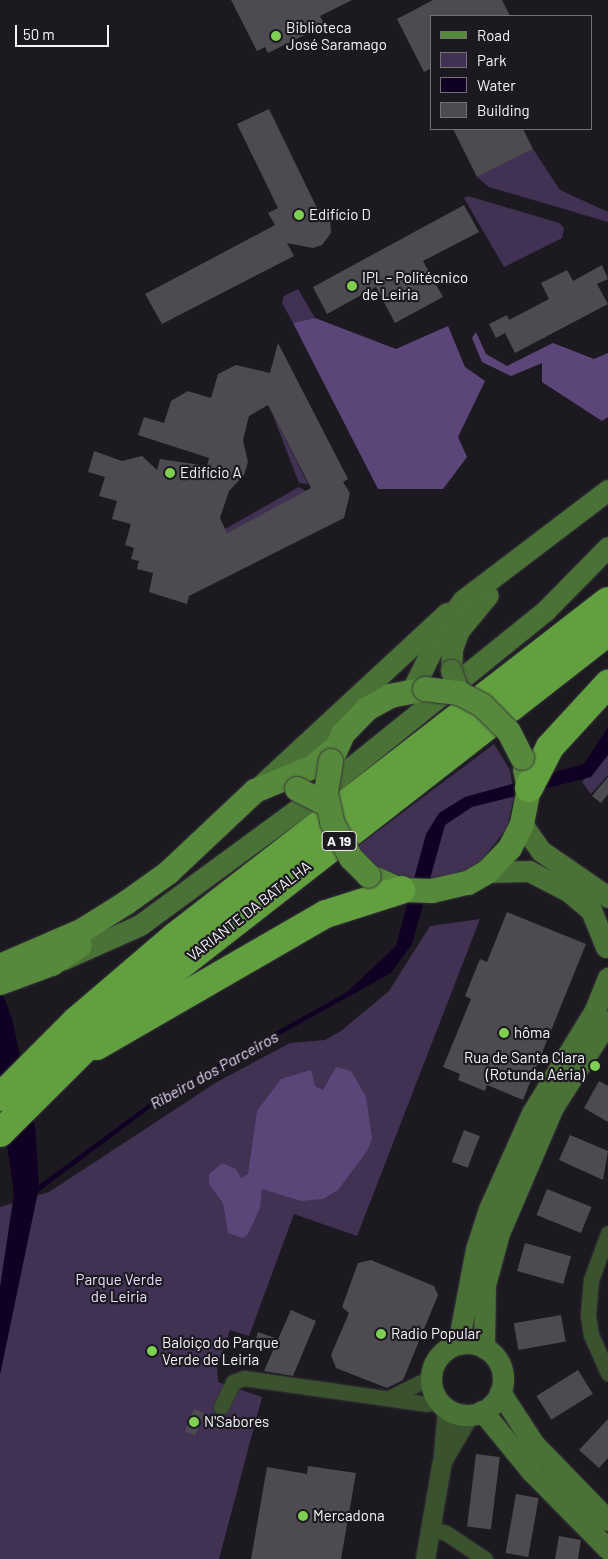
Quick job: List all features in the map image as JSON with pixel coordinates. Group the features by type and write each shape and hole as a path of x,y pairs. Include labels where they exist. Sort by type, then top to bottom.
{"highway":[{"name":"VARIANTE DA BATALHA","path":"1,1096 76,1021 181,932 608,601"},
{"name":"VARIANTE DA BATALHA","path":"0,1133 74,1055 187,958 608,632"},
{"path":"528,788 550,747 608,684"},
{"path":"74,1055 126,1032 319,917 400,890"}],"main road":[{"path":"9,972 83,930 149,888 256,790 419,635 454,610 482,583 608,490"},
{"path":"459,693 451,670 455,640 474,608 608,504"},
{"path":"9,972 52,964 140,925 309,801 534,620 608,547"},
{"path":"419,690 454,610"},
{"path":"256,790 313,767 333,755 367,709 419,690 459,693 502,723 522,758 528,788 522,824 510,848 487,872"},
{"path":"333,755 327,804 342,844 370,876 400,890 450,888 487,872 529,871 568,891 591,910 607,944 608,976 595,1010 532,1113 489,1209 476,1249 458,1344"},
{"path":"52,964 152,897 270,796 297,789 327,804"},
{"path":"522,824 541,851 606,893"},
{"path":"484,1348 484,1285 499,1233 553,1107 608,1021"},
{"path":"608,1520 534,1444 500,1392 498,1362 484,1348 458,1344 440,1356 431,1376 443,1405 475,1413 608,1549"},
{"path":"475,1413 500,1392"}],"street":[{"path":"608,1233 591,1280 588,1316 598,1354 608,1373"},
{"path":"390,1398 431,1376"},
{"path":"222,1407 233,1382 244,1378 443,1405 442,1461 425,1559"},
{"path":"442,1461 475,1413"},
{"path":"429,1528 460,1540 485,1559"}],"green space":[{"path":"533,149 560,190 608,212 608,222 489,187 477,177"},
{"path":"468,196 559,223 564,228 562,238 504,267 464,198"},
{"path":"298,289 315,318 293,323 282,303 284,296"},
{"path":"272,413 308,484 299,483"},
{"path":"299,487 306,491 227,533 225,529"},
{"path":"494,744 510,770 514,796 507,828 480,862 453,877 414,880 380,870 354,849"},
{"path":"608,755 608,775 591,794 582,782"},
{"name":"Parque Verde de Leiria","path":"480,919 357,1236 294,1214 249,1336 230,1330 217,1367 218,1382 262,1397 219,1559 0,1559 0,1207 49,1192 217,1082 290,1043 325,1040 341,1031 389,991 430,926"}],"shaded area":[{"path":"315,318 396,349 448,326 465,367 485,381 458,437 467,457 443,489 378,489 293,323"},
{"path":"476,332 486,354 507,366 553,343 594,359 608,353 608,417 602,421 542,382 542,363 511,376 482,362 472,338"},
{"path":"336,1067 351,1071 366,1097 372,1139 367,1151 338,1190 323,1199 301,1201 262,1189 260,1208 248,1234 243,1238 228,1233 223,1203 209,1184 209,1174 222,1163 236,1169 241,1178 248,1174 257,1111 281,1079 311,1070 315,1086 323,1090"}],"water":[{"name":"Ribeira dos Parceiros","path":"608,727 608,755 591,777 472,807 445,825 412,944 391,973 157,1103 38,1192 0,1375 0,1287 14,1194 0,1096 0,987 12,1018 35,1127 39,1185 157,1098 347,992 396,946 426,834 439,813 465,797 584,764"}],"building":[{"name":"Biblioteca José Saramago","path":"231,0 352,0 320,16 325,25 268,53 265,47 257,51"},
{"path":"433,0 502,0 510,15 430,15 430,69 424,72 397,19"},
{"name":"Edifício D","path":"269,109 316,206 330,217 331,233 322,245 313,248 287,243 294,256 162,324 145,294 275,225 268,213 278,208 237,124"},
{"path":"454,130 524,130 533,149 477,177"},
{"path":"464,205 479,232 423,261 443,297 395,323 376,287 327,314 313,287"},
{"path":"602,265 608,279 597,284 608,304 515,353 505,333 496,338 489,324 507,315 509,320 549,299 541,283 567,270 573,281"},
{"name":"Edifício A","path":"278,343 348,479 343,482 350,493 344,518 189,596 187,604 149,592 153,573 137,569 139,561 131,559 134,548 125,545 131,524 112,519 117,501 99,496 105,477 88,472 94,451 122,461 142,456 157,470 160,459 207,466 209,458 138,435 144,417 164,423 171,401 188,391 211,398 218,374 236,365 270,373","holes":["268,405 311,488 227,533 220,518 229,491 244,475 248,462 243,440 249,416"]},
{"path":"608,777 608,794 601,803 592,796"},
{"name":"hôma","path":"507,912 586,944 523,1100 487,1085 485,1091 458,1080 460,1074 443,1067 471,999 465,996 480,959 487,962"},
{"path":"599,1081 608,1086 608,1122 584,1108"},
{"path":"464,1130 480,1136 468,1168 452,1162"},
{"path":"570,1135 608,1151 603,1180 559,1160"},
{"path":"547,1189 592,1207 581,1233 537,1215"},
{"path":"525,1243 571,1256 563,1284 517,1271"},
{"name":"Radio Popular","path":"371,1260 434,1286 438,1295 403,1380 387,1388 336,1368 331,1355 349,1313 342,1307 358,1263"},
{"path":"291,1310 316,1321 293,1376 264,1371 274,1348 255,1341 258,1332 278,1339"},
{"path":"561,1315 566,1342 518,1350 514,1323"},
{"path":"578,1370 593,1394 551,1420 536,1396"},
{"name":"N'Sabores","path":"194,1409 204,1413 195,1435 185,1431"},
{"path":"608,1419 608,1458 599,1468 579,1450"},
{"path":"476,1454 500,1457 491,1529 467,1526"},
{"name":"Mercadona","path":"308,1466 356,1473 341,1559 251,1559 267,1467 307,1474"},
{"path":"516,1494 539,1498 528,1557 506,1553"},
{"path":"559,1536 581,1540 578,1559 555,1559"}],"place":[{"name":"Biblioteca José Saramago","path":"276,36"},
{"name":"Edifício D","path":"299,215"},
{"name":"IPL - Politécnico de Leiria","path":"352,286"},
{"name":"Edifício A","path":"170,473"},
{"name":"hôma","path":"504,1033"},
{"name":"Rua de Santa Clara (Rotunda Aéria)","path":"595,1066"},
{"name":"Radio Popular","path":"381,1334"},
{"name":"Baloiço do Parque Verde de Leiria","path":"152,1351"},
{"name":"N'Sabores","path":"194,1422"},
{"name":"Mercadona","path":"303,1516"}]}
